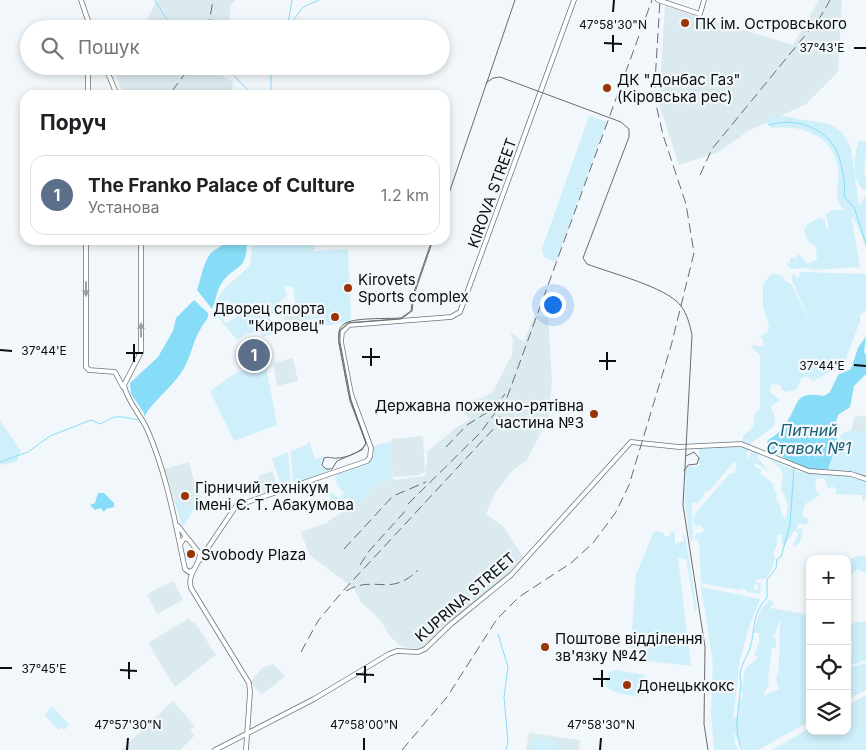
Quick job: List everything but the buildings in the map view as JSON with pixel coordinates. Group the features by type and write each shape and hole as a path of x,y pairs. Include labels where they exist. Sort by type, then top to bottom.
{"main road":[{"path":"81,0 88,20"},
{"name":"KIROVA STREET","path":"191,588 190,578 193,570 236,506 367,461 370,457 372,448 351,394 341,342 342,332 349,325 451,317 460,312 574,0"},
{"path":"658,0 700,14 704,0"},
{"path":"88,75 88,90"},
{"path":"109,75 115,90"},
{"path":"86,245 86,365 89,370 115,372 149,434 176,522 185,569 191,588 249,683 246,750"},
{"path":"125,392 125,381 141,352 141,245"},
{"name":"KUPRINA STREET","path":"215,750 389,654 397,651 418,652 425,649 451,624 511,575 629,443 635,441 679,447 733,443 752,447 809,471 851,474 866,479"},
{"path":"176,522 200,554 199,561"},
{"path":"180,545 182,539 189,540"},
{"path":"196,548 207,548"},
{"path":"185,569 189,572 193,570"}],"shaded area":[{"path":"157,0 236,0 231,5 229,20 147,20"},
{"path":"819,0 842,0 838,72 806,104 748,131 719,152 679,165 659,104 665,6 793,45"},
{"path":"116,75 221,75 233,82 232,90 122,90"},
{"path":"774,115 827,124 834,127 846,138 851,148 859,206 866,195 866,248 857,224 851,216 860,267 812,270 808,268 791,269 787,266 787,261 790,265 790,258 793,257 795,259 799,254 807,264 817,260 816,247 808,241 804,230 808,224 821,217 824,219 827,230 829,228 826,214 833,210 845,210 838,201 839,172 835,156 830,147 814,134 804,130 783,127 772,128 766,122"},
{"path":"589,116 607,122 556,262 544,257 542,249"},
{"path":"859,140 866,142 864,178 866,175 866,191 861,187 855,175 855,161"},
{"path":"252,245 316,245 313,251 348,249 351,321 319,327 316,318 305,321 300,306 296,307 293,287 284,286 287,296 258,319 277,304 270,319 273,334 262,337 260,331 247,334 237,340 216,315 218,298 224,289 250,266","holes":["228,300 237,317 226,323 220,314 221,308"]},
{"path":"800,272 866,274 866,310 860,315 860,321 844,364 813,381 808,377 802,378 796,390 784,392 780,385 771,384 770,392 780,400 771,406 775,418 774,426 750,444 739,443 743,440 743,436 753,427 755,413 760,409 760,356 750,345 764,347 762,338 757,338 768,332 769,326 763,307 763,284 772,273 783,276 784,280 792,285 812,328 791,277 794,273 798,280"},
{"path":"299,306 305,321 287,327 284,317 288,310"},
{"path":"534,316 548,317 552,381 549,417 527,460 513,470 495,493 486,514 504,527 523,557 507,575 455,618 422,650 400,646 390,636 380,620 361,602 354,589 309,554 301,532 326,523 345,510 349,514 379,482 425,476 428,451 457,427 471,419 461,412 464,402 479,399 492,393 512,355 513,340 510,331 524,342"},
{"path":"293,358 298,381 277,386 273,363"},
{"path":"266,366 277,425 234,441 210,391 237,372"},
{"path":"838,415 836,457 843,450 841,434 852,430 860,433 866,428 866,478 824,472 830,467 826,424"},
{"path":"855,415 866,417 866,471 842,468"},
{"path":"0,421 21,451 16,462 0,465"},
{"path":"423,436 425,472 419,475 393,477 390,442 392,439"},
{"path":"309,441 315,459 324,456 321,466 330,471 293,484 291,451 307,445"},
{"path":"390,442 393,480 379,482 349,515 345,510 352,506 349,498 333,503 328,491 339,498 344,493 337,485 335,475 370,461 374,456 373,446"},
{"path":"733,445 750,449 746,453 749,460 751,452 754,450 759,451 758,458 770,473 756,463 755,467 762,470 760,473 773,484 774,490 777,493 776,499 781,507 781,513 786,519 788,505 781,488 783,475 780,468 769,459 799,472 861,478 866,481 866,495 863,503 862,495 836,494 836,489 832,486 830,488 827,487 824,478 816,479 815,490 820,495 805,504 802,515 809,520 806,525 798,524 796,530 801,528 803,531 800,542 795,547 793,545 798,534 795,530 783,547 781,534 777,535 772,569 766,579 757,579 754,585 755,590 758,590 756,582 761,583 760,594 748,592 744,588 739,590 701,583 699,543 695,538 696,532 699,534 705,530 700,525 694,526 694,515 730,473 735,473 737,462 734,462 709,491 703,492 704,496 698,503 692,503 693,540 690,541 685,502 686,468 699,465 699,449"},
{"path":"288,452 291,485 282,488 272,459"},
{"name":"Гірничий технікум імені Є. Т. Абакумова","path":"189,462 199,501 183,527 164,469"},
{"path":"272,471 278,489 264,494 258,476"},
{"path":"197,490 201,497 183,527 174,500 180,499 184,508 183,511 187,510 192,504 193,491"},
{"path":"656,531 664,533 664,536 668,537 672,531 675,532 675,544 684,541 683,534 685,535 697,610 695,611 686,559 678,558 691,666 630,659 636,575 653,533"},
{"path":"857,556 866,557 866,573 858,569 851,575 851,559"},
{"path":"173,581 183,600 157,614 147,594"},
{"path":"701,587 760,599 749,627 739,664 733,720 739,713 738,705 743,696 745,669 758,658 754,654 759,643 759,633 753,633 761,609 770,600 774,603 770,608 806,614 806,723 758,750 744,750 734,732 735,745 739,750 714,750 711,713 713,663","holes":["780,618 779,666 776,680 779,689 763,696 769,683 772,648 776,647 776,639 772,638"]},
{"path":"189,618 191,622 194,621 216,655 175,687 148,643"},
{"path":"856,622 866,622 866,660 851,665 852,641 851,625"},
{"path":"866,663 866,690 851,698 851,690 851,667"},
{"path":"273,664 285,676 262,695 250,682 262,668"},
{"name":"Донецьккокс","path":"617,670 644,675 649,682 647,692 640,697 620,693 609,688 606,684 606,679 610,672"},
{"path":"866,695 866,750 772,750 806,730 806,735 851,735 851,704"},
{"path":"173,701 195,726 190,730 195,735 180,750 121,750"},
{"path":"51,707 69,725 64,730 62,727 58,730 45,715"},
{"path":"529,733 580,740 579,750 526,750"},
{"path":"533,737 558,741 557,750 531,750"}],"water":[{"path":"222,245 247,245 245,259 220,286 212,309 197,290 203,269 212,252"},
{"path":"194,300 208,313 208,318 197,335 184,368 151,406 144,417 144,413 131,394 130,383 158,357 173,331 176,318"},
{"name":"Питний Ставок №1","path":"866,336 864,352 866,355 866,374 854,386 850,407 838,415 836,420 837,443 828,469 806,469 769,450 767,441 785,425 803,396 824,396 830,392 838,375 851,369 858,348"},
{"path":"98,493 104,493 114,503 114,507 106,509 104,512 101,508 95,510 90,505 95,503"}],"waterway":[{"path":"155,0 168,20"},
{"path":"289,20 292,0"},
{"path":"294,20 303,7 319,0"},
{"path":"233,75 248,90"},
{"path":"271,75 271,90"},
{"path":"769,125 789,122 799,123 817,130 832,143 837,152 845,181 845,198 854,207 866,244"},
{"path":"0,462 28,452 50,436 91,420 101,424 115,417 139,420"},
{"path":"742,750 737,734 741,684 740,673 750,648 758,610 767,598 767,580 776,568 777,559 781,557 790,525 794,467"},
{"path":"498,634 508,667 504,697 508,742 506,750"}],"tram line":[{"path":"450,190 515,0"},
{"path":"486,83 493,78 500,77 621,122 629,129 629,137 583,258 587,264 637,281 674,299 683,309 690,327 692,335 683,505 705,647 704,724 708,750"},
{"path":"366,443 350,401 339,342 340,330 344,324 355,320 401,318 411,311 413,295 430,245"},
{"path":"366,443 351,400 340,342 340,331 349,323 401,319 412,311 414,295 431,245"},
{"path":"358,452 366,443"},
{"path":"358,452 362,450 366,443"},
{"path":"348,456 358,452"},
{"path":"348,456 358,452"},
{"path":"684,471 688,465 697,464 699,458 694,452 686,456"},
{"path":"348,456 337,461 332,469 326,469 322,465 324,458 348,456"}],"railway":[{"path":"210,20 213,0"},
{"path":"301,652 318,621 342,592 497,425 652,0"},
{"path":"402,750 447,697 497,619 519,597 571,563 593,543 616,512 629,485 671,346 694,253 686,204 663,135 655,100 660,0"},
{"path":"700,175 712,149 821,16 830,0"},
{"path":"173,90 184,75"},
{"path":"446,447 467,425 494,408 505,394"},
{"path":"408,504 480,433 498,409"},
{"path":"344,549 393,496 426,482"},
{"path":"360,565 369,551 408,508"},
{"path":"346,591 365,584 399,583 418,570"}],"place":[{"name":"ПК ім. Островського","path":"685,23"},
{"name":"ДК \"Донбас Газ\" (Кіровська рес)","path":"607,88"},
{"name":"Kirovets Sports complex","path":"348,288"},
{"name":"Дворец спорта \"Кировец\"","path":"335,317"},
{"name":"The Franko Palace of Culture","path":"254,355"},
{"name":"Державна пожежно-рятівна частина №3","path":"594,414"},
{"name":"Гірничий технікум імені Є. Т. Абакумова","path":"185,496"},
{"name":"Svobody Plaza","path":"191,554"},
{"name":"Поштове відділення зв'язку №42","path":"545,647"},
{"name":"Донецьккокс","path":"627,685"}]}
